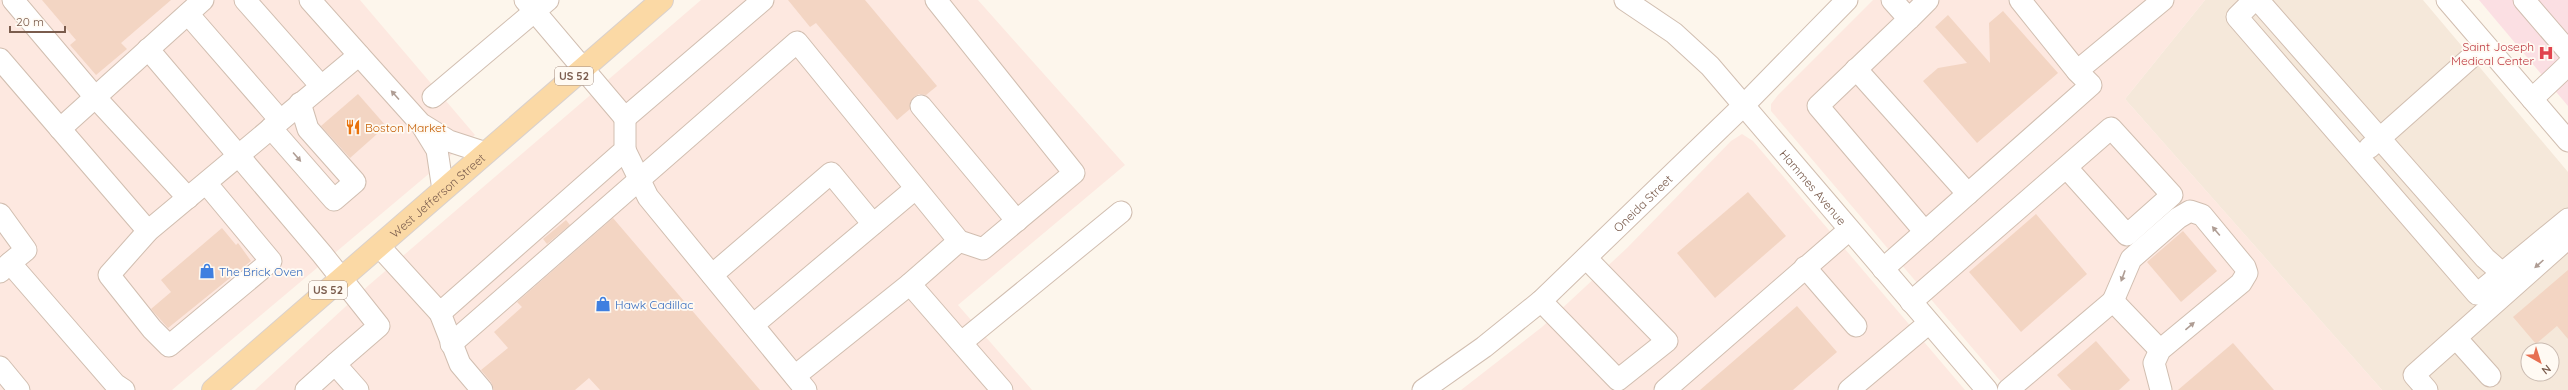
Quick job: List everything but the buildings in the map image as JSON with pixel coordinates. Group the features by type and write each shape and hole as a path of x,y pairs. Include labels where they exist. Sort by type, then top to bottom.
{"main road":[{"name":"West Jefferson Street","path":"213,390 662,0"}],"street":[{"path":"13,0 95,98 188,198"},
{"path":"245,0 321,86"},
{"path":"310,0 421,124 437,150 443,190"},
{"path":"625,118 763,0"},
{"path":"451,344 797,42 915,189 959,241 983,249 1074,173 936,0"},
{"name":"Hammes Avenue","path":"1624,0 1674,33 1710,66 1987,390"},
{"name":"Oneida Street","path":"1423,390 1484,347 1541,300 1743,106 1847,0"},
{"path":"1892,0 1909,19"},
{"path":"1925,232 1818,106 1928,0"},
{"path":"1883,269 2091,85 2077,71 2020,0"},
{"path":"2077,71 2163,0"},
{"path":"2254,0 2237,17 2477,294 2504,274 2568,219"},
{"path":"2258,0 2485,258 2504,274"},
{"path":"2447,0 2568,141"},
{"path":"2524,0 2568,51"},
{"path":"433,97 536,4 583,68 625,118 625,150 648,197 800,383 959,241"},
{"path":"60,129 195,7 276,124 334,200 355,182 308,129 300,104"},
{"path":"2358,157 2485,45"},
{"path":"148,50 239,155 342,278 379,326 306,390"},
{"path":"206,183 271,262 169,346 152,329 109,275 148,231 359,55"},
{"path":"0,60 148,231"},
{"path":"2532,99 2568,65"},
{"path":"1856,70 1968,194"},
{"path":"921,106 1017,221"},
{"path":"421,124 449,141 486,153"},
{"path":"1912,302 2066,167 2111,128 2172,195 2126,235 2066,167"},
{"path":"440,313 625,150"},
{"path":"712,275 831,174 873,224"},
{"path":"753,325 915,189"},
{"path":"962,342 1121,212"},
{"path":"2008,390 2113,301 2126,267 2139,251 2185,214 2197,212 2202,215 2240,260 2247,273 2241,283 2160,350 2154,363 2161,390"},
{"path":"0,214 26,250 5,268 119,388"},
{"path":"1665,390 1849,230"},
{"path":"2427,390 2414,375 2568,238"},
{"path":"379,246 440,313 460,364 482,390"},
{"path":"1541,300 1618,380 1667,341 1586,258"},
{"path":"1805,267 1856,326"},
{"path":"910,284 962,342 1002,390"},
{"path":"2113,301 2160,350"},
{"path":"1849,390 1930,323"},
{"path":"2456,338 2490,376"},
{"path":"336,364 358,390"},
{"path":"0,367 19,390"}],"shaded area":[{"path":"0,0 360,0 475,135 172,390 0,390"},
{"path":"701,0 978,0 1125,165 958,305 1032,390 255,390 369,285"},
{"path":"1873,0 2205,0 2125,99 2382,390 2008,390 1771,111 1771,104 1778,95"},
{"path":"2205,0 2423,0 2568,172 2568,390 2382,390 2125,99"},
{"name":"Saint Joseph Medical Center","path":"2479,0 2568,0 2568,106"},
{"path":"1742,134 1753,141 1965,390 1461,390 1542,327 1627,248 1731,141"}],"place":[{"name":"Saint Joseph Medical Center","path":"2546,53"},
{"name":"Boston Market","path":"353,127"},
{"name":"The Brick Oven","path":"207,271"},
{"name":"Hawk Cadillac","path":"603,304"}]}
